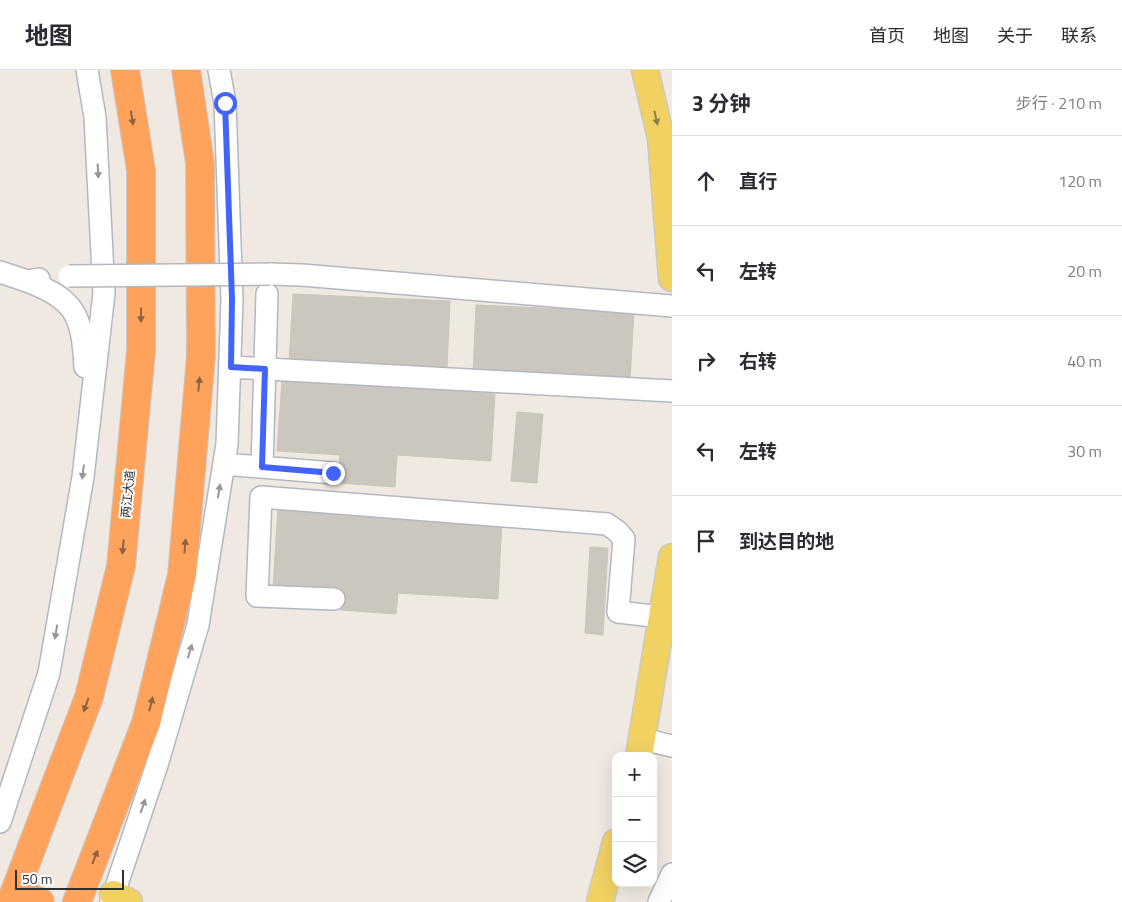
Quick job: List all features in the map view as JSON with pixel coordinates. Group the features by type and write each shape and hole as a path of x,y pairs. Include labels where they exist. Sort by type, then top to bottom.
{"highway":[{"name":"两江大道","path":"14,896 89,697 121,566 141,351 140,170 125,70"},
{"path":"77,902 146,722 182,575 201,356 200,163 186,70"},
{"path":"14,896 40,902"}],"main road":[{"path":"645,70 660,138 672,278"},
{"path":"641,747 672,556"},
{"path":"600,902 612,857"}],"street":[{"path":"0,822 49,674 83,478 104,293 95,117 87,70"},
{"path":"118,899 198,625 224,464 231,367 232,299 225,103 219,70"},
{"path":"0,272 54,292 72,307 84,338 87,436"},
{"path":"27,281 70,276 269,284 302,275 672,306"},
{"path":"262,467 269,284"},
{"path":"231,367 672,391"},
{"path":"224,464 333,473"},
{"path":"334,599 257,596 261,497 607,524 624,539 618,612 662,617"},
{"path":"641,747 672,746"},
{"path":"659,902 672,874"}],"building":[{"path":"293,294 450,301 447,369 289,362"},
{"path":"476,305 634,312 630,380 473,374"},
{"path":"282,380 495,394 491,461 397,455 395,487 338,483 340,455 277,451"},
{"path":"517,412 543,414 537,483 511,481"},
{"path":"278,507 502,520 498,599 398,593 396,614 341,610 342,591 273,587"},
{"path":"590,547 608,548 603,635 585,633"}],"route":[{"path":"225,103 232,299 231,367 265,369 262,467 333,473"}]}
